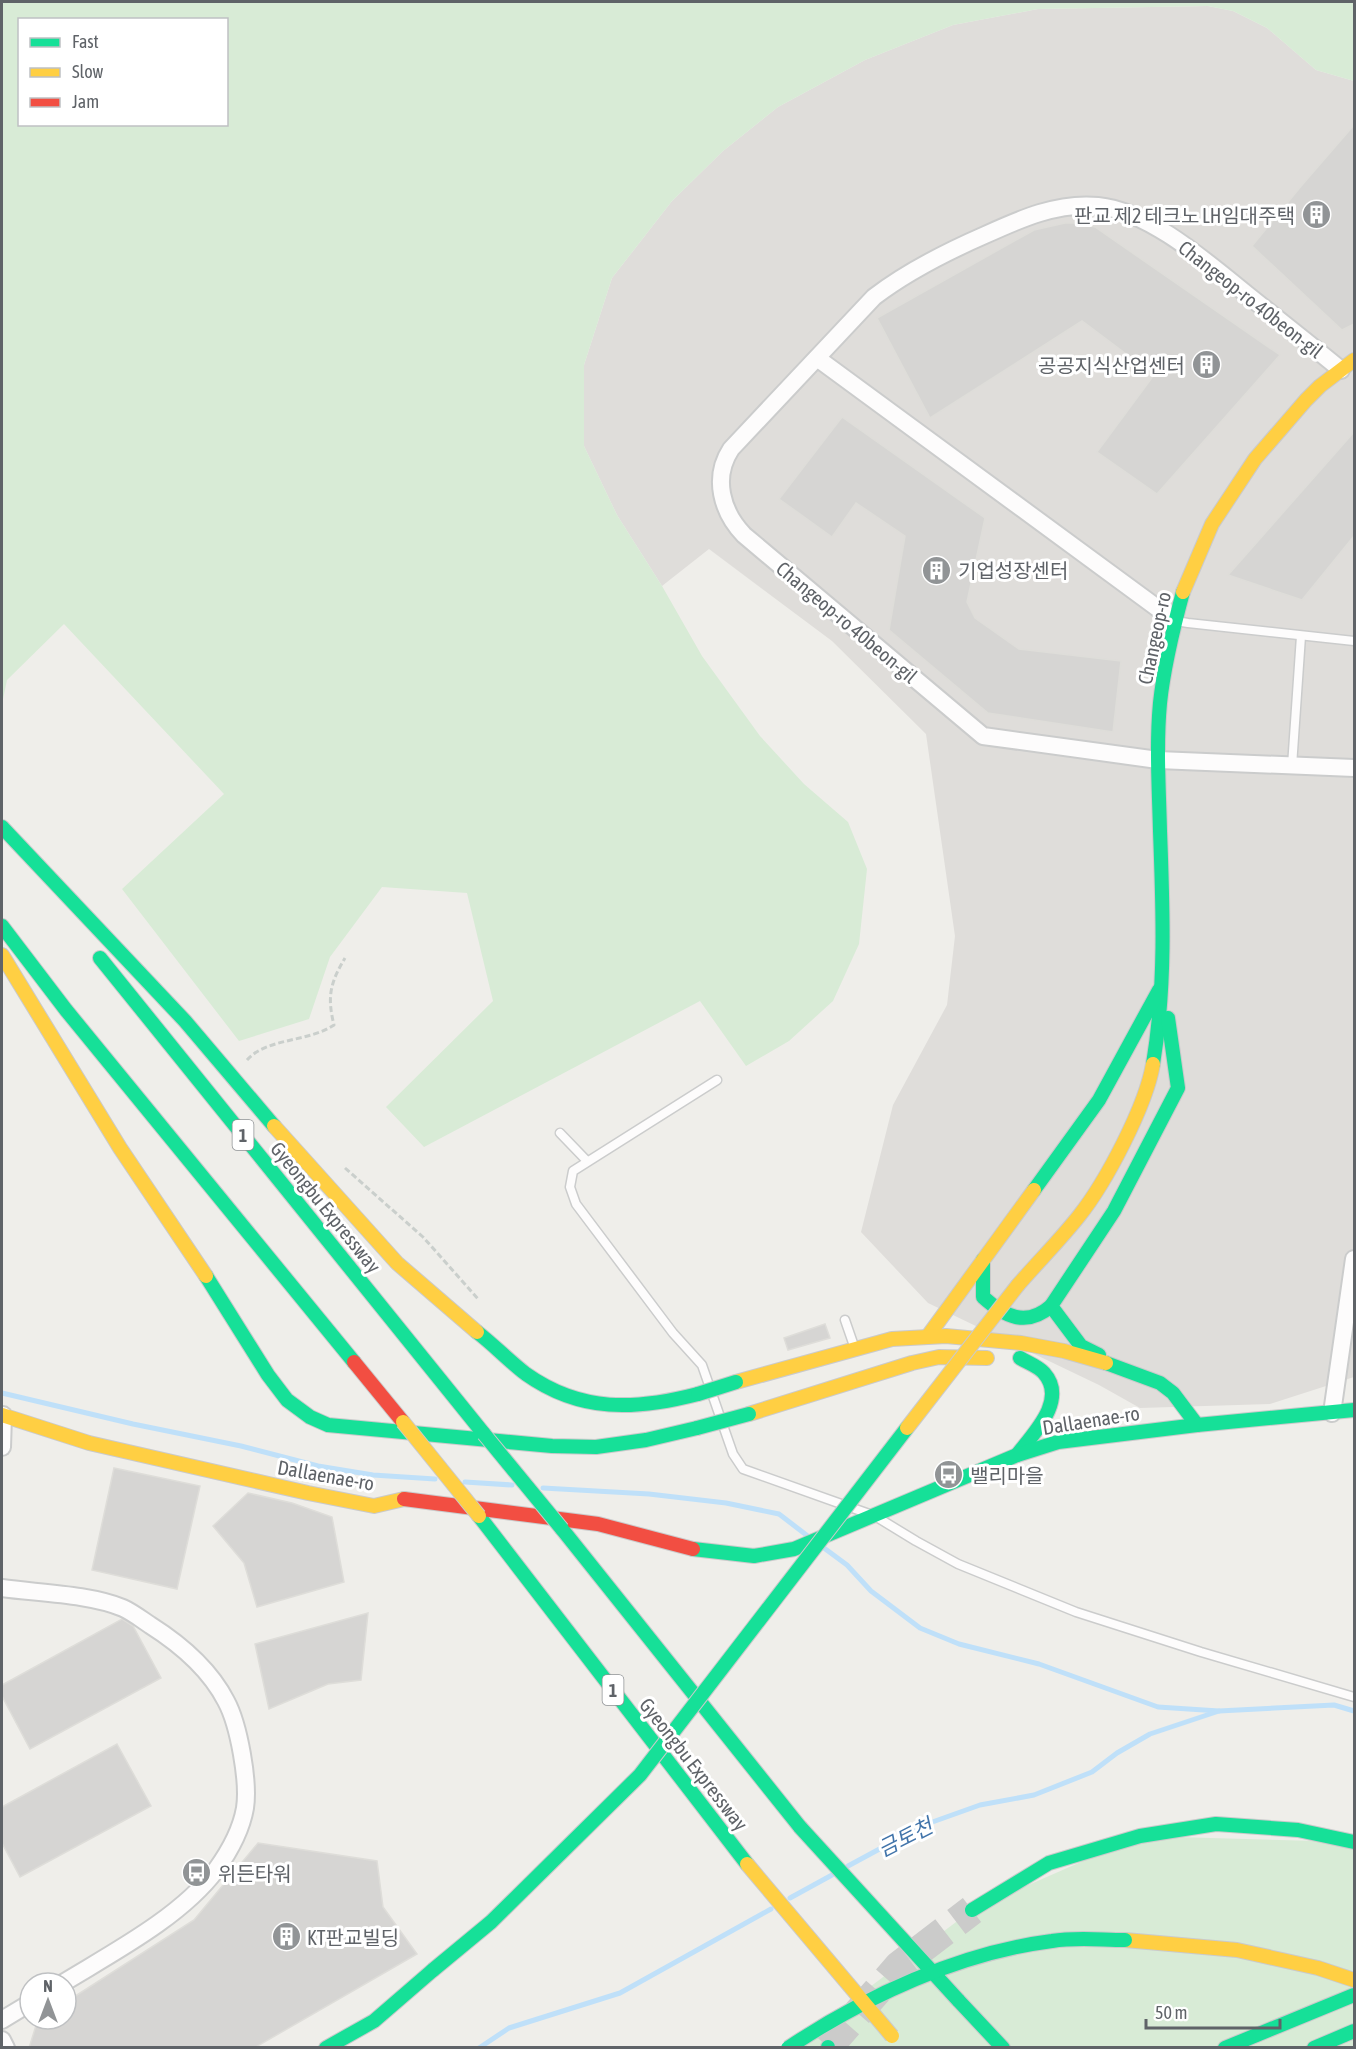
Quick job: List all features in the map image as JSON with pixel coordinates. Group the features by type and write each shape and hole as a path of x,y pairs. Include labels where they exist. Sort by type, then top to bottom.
{"main road":[{"name":"Changeop-ro","path":"1162,984 1164,933 1158,760 1164,674 1185,585 1212,524 1255,459 1320,386 1348,365"},
{"path":"2,827 184,1021 306,1163 398,1263 527,1374 557,1391 582,1401 612,1406 666,1402 892,1339 928,1336 1021,1343 1064,1351 1129,1370"},
{"path":"2,836 61,909"},
{"name":"Gyeongbu Expressway","path":"2,926 66,1010 479,1516 747,1864 902,2048"},
{"name":"Gyeongbu Expressway","path":"91,946 800,1827 958,2000"},
{"path":"2,955 120,1148 268,1375 287,1400 328,1425 552,1446 596,1447 646,1440 697,1428 912,1363 939,1357 1009,1358 1052,1363"},
{"path":"928,1336 1099,1100 1162,984"},
{"path":"326,2048 374,2021 491,1922 640,1775 1018,1285 1080,1215 1112,1164 1131,1126 1151,1076 1160,1023 1162,984"},
{"path":"983,1260 983,1297 1001,1313 1025,1318 1043,1314 1051,1306 1114,1211 1178,1088 1162,984"},
{"path":"1051,1306 1081,1346 1160,1383 1173,1393 1197,1425"},
{"path":"1009,1358 1042,1371 1052,1389 1052,1399 1040,1425 1017,1455"},
{"path":"1074,1368 1132,1384 1155,1394 1197,1425"},
{"name":"Dallaenae-ro","path":"2,1415 89,1443 319,1496 374,1506 401,1499 598,1524 701,1551 754,1557 794,1549 1017,1455 1058,1442 1197,1425 1354,1410"},
{"path":"972,1910 1049,1863 1140,1836 1216,1824 1298,1830 1354,1842"},
{"path":"788,2048 858,2004 909,1981 983,1955 1055,1940 1125,1940 1237,1950 1318,1968 1354,1980"},
{"path":"1225,2048 1354,1995"},
{"path":"958,2000 1003,2048"},
{"name":"1","path":"958,2000 996,2048"},
{"path":"1314,2048 1354,2031"}],"street":[{"name":"Changeop-ro 40beon-gil","path":"1348,365 1172,238 1136,216 1110,208 1070,207 1035,214 936,258 897,280 874,297 736,444 726,458 721,472 724,504 733,522 754,544 979,734 1158,760 1354,768"},
{"path":"817,358 1175,621"},
{"path":"1332,1413 1354,1259"},
{"path":"2,1415 2,1447"},
{"path":"2,1588 81,1598 123,1608 169,1637 206,1671 227,1702 245,1773 245,1808 236,1837 214,1871 177,1910 78,1973"},
{"path":"2,2020 18,2010"},
{"path":"2,2040 6,2048"}],"lane":[{"path":"1175,621 1354,641"},
{"path":"1292,766 1301,636"},
{"path":"717,1080 573,1171 570,1187 576,1204 673,1333 702,1365 733,1454 742,1469 874,1516 958,1564 1066,1608 1202,1652 1354,1697"},
{"path":"560,1133 587,1161"},
{"path":"845,1320 856,1349"}],"path":[{"path":"242,1068 256,1051 323,1032 333,1025 330,987 345,958"},
{"path":"338,1162 423,1237 481,1301"}],"shaded area":[{"path":"1208,6 1233,11 1267,28 1316,70 1354,81 1354,1377 1270,1404 1140,1408 1099,1385 928,1303 861,1232 893,1105 947,1005 955,936 926,734 832,641 709,549 662,586 617,515 584,446 584,365 612,278 672,201 723,151 778,107 865,60 953,25 1038,9"}],"green space":[{"path":"2,2 1354,2 1354,81 1316,70 1267,28 1233,11 1208,6 1038,9 953,25 865,60 778,107 723,151 672,201 612,278 584,365 584,446 617,515 662,586 702,656 760,736 804,784 848,822 867,869 859,944 833,1001 789,1041 746,1066 700,1001 424,1147 386,1107 493,1001 467,893 382,887 330,957 309,1019 239,1041 122,889 224,794 64,624 7,680 2,704"},
{"path":"1140,1836 1354,1842 1354,2047 789,2048 972,1910"}],"building":[{"name":"판교 제2 테크노 LH임대주택","path":"1354,125 1354,324 1342,330 1252,246"},
{"name":"공공지식산업센터","path":"1065,223 1080,223 1095,227 1280,355 1157,494 1097,452 1154,375 1082,321 930,418 877,318 1034,230"},
{"name":"기업성장센터","path":"842,417 985,518 967,602 975,618 1019,649 1121,661 1113,732 988,713 889,630 905,536 856,503 832,537 779,499"},
{"path":"1354,432 1354,536 1302,600 1228,575"},
{"path":"825,1324 830,1338 788,1350 784,1338"},
{"path":"114,1468 200,1486 177,1589 92,1570"},
{"path":"248,1493 292,1503 332,1517 344,1582 257,1607 244,1563 213,1526"},
{"path":"368,1613 361,1680 328,1684 269,1709 255,1644"},
{"path":"122,1619 133,1626 161,1678 30,1749 2,1696 2,1685"},
{"path":"117,1744 151,1806 20,1877 2,1843 2,1807"},
{"name":"KT판교빌딩","path":"258,1843 377,1861 383,1907 417,1954 254,2048 29,2048 34,2031 78,2031 78,1994 194,1920"}],"waterway":[{"path":"2,1393 133,1424 241,1446 318,1466 373,1475 435,1479"},
{"path":"465,1482 512,1485"},
{"path":"543,1488 649,1494 726,1503 779,1514 809,1537"},
{"path":"824,1548 847,1565 871,1591 920,1628 959,1644 1039,1664 1158,1707 1219,1711"},
{"name":"금토천","path":"848,1866 924,1825 980,1805 1034,1795 1092,1772 1117,1753 1150,1734 1219,1711 1334,1705 1354,1711"},
{"name":"금토천","path":"790,1898 832,1875"},
{"name":"금토천","path":"479,2048 509,2028 620,1993 771,1909"}],"tunnel":[{"path":"828,2047 899,1966 972,1910"}],"traffic: fast":[{"path":"1153,1064 1162,977 1159,719 1166,661 1183,592"},
{"path":"2,827 185,1021 274,1126"},
{"path":"2,926 66,1010 354,1362"},
{"path":"100,958 484,1434"},
{"path":"1034,1190 1099,1100 1159,990"},
{"path":"1099,1355 1081,1346 1051,1306 1114,1211 1178,1088 1168,1018"},
{"path":"983,1260 983,1297 999,1310 1024,1318 1033,1317 1051,1306"},
{"path":"206,1276 268,1375 287,1400 310,1417 328,1425 552,1446 596,1447 646,1440 697,1428"},
{"path":"477,1332 526,1374 547,1387 588,1402 631,1405 698,1394"},
{"path":"1017,1455 1046,1416 1052,1394 1050,1383 1044,1373 1020,1358"},
{"path":"1106,1363 1160,1383 1173,1393 1197,1425"},
{"path":"698,1394 736,1382"},
{"path":"693,1549 754,1556 794,1549 1017,1455 1058,1442 1197,1425 1354,1410"},
{"path":"697,1428 749,1414"},
{"path":"433,1970 491,1922 640,1775 907,1428"},
{"path":"484,1434 562,1529"},
{"path":"479,1516 747,1864"},
{"path":"562,1529 800,1827"},
{"path":"972,1910 1049,1863 1140,1836 1216,1824 1298,1830 1354,1842"},
{"path":"800,1827 958,2000"},
{"path":"788,2048 881,1994 914,1979 982,1955 1061,1940 1125,1940"},
{"path":"326,2048 374,2021 433,1970"},
{"path":"1225,2048 1354,1995"},
{"path":"958,2000 1003,2048"},
{"path":"1314,2048 1354,2031"}],"traffic: slow":[{"path":"1183,592 1212,524 1255,459 1306,400 1354,360"},
{"path":"2,955 120,1148 206,1276"},
{"path":"1018,1285 1072,1225 1101,1184 1134,1122 1153,1064"},
{"path":"274,1126 397,1263 477,1332"},
{"path":"928,1336 1034,1190"},
{"path":"907,1428 1018,1285"},
{"path":"736,1382 892,1339 946,1336 1021,1343 1064,1351 1106,1363"},
{"path":"749,1414 912,1363 939,1357 987,1358"},
{"path":"2,1415 89,1443 308,1493 374,1506 404,1499"},
{"path":"403,1422 479,1516"},
{"path":"747,1864 892,2036"},
{"path":"1125,1940 1237,1950 1318,1968 1354,1980"}],"traffic: jam":[{"path":"354,1362 403,1422"},
{"path":"404,1499 598,1524 693,1549"}],"place":[{"name":"판교 제2 테크노 LH임대주택","path":"1316,215"},
{"name":"공공지식산업센터","path":"1206,365"},
{"name":"기업성장센터","path":"937,570"},
{"name":"밸리마을","path":"949,1475"},
{"name":"위든타워","path":"197,1873"},
{"name":"KT판교빌딩","path":"286,1937"}]}
